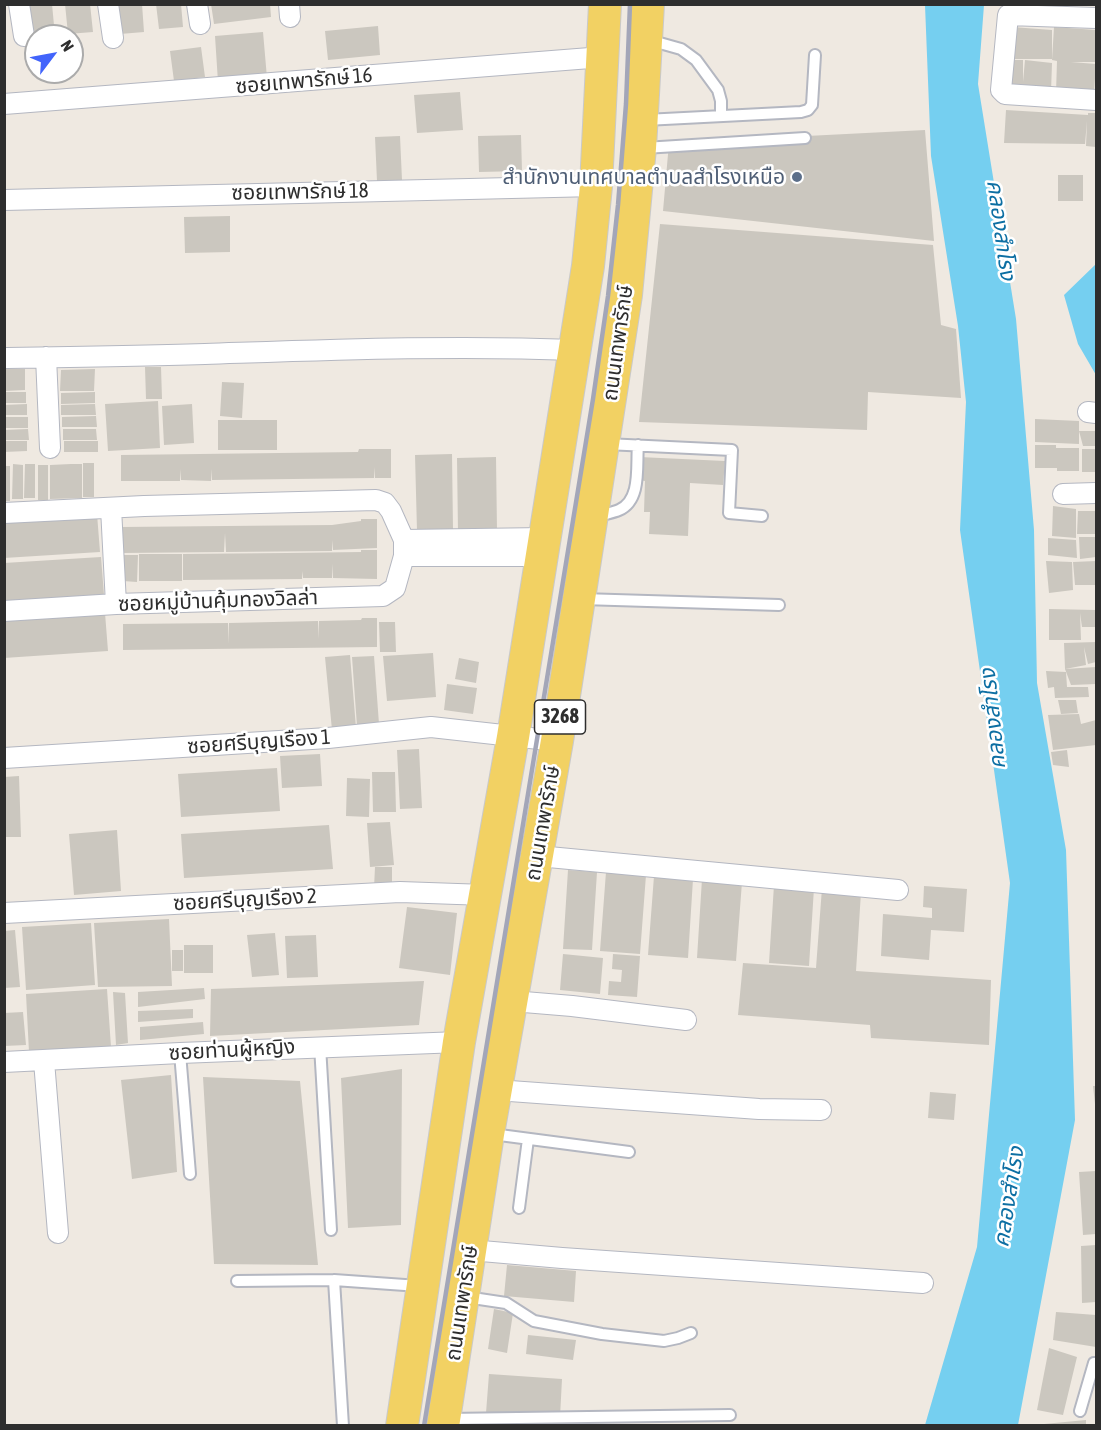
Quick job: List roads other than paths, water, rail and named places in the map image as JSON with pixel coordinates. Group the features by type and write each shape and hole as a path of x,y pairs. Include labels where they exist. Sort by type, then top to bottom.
{"main road":[{"name":"ถนนเทพารักษ์","path":"402,1425 459,1042 513,737 588,266 596,186 605,4"},
{"name":"ถนนเทพารักษ์","path":"443,1422 488,1134 538,856 626,295 641,134 648,4"}],"street":[{"path":"19,4 24,36"},
{"path":"108,4 113,38"},
{"path":"1096,18 1008,15 1001,90 1005,94 1096,100"},
{"name":"ซอยเทพารักษ์ 16","path":"4,104 603,57"},
{"name":"ซอยเทพารักษ์ 18","path":"4,200 596,186"},
{"path":"4,358 363,348 515,347 575,350"},
{"path":"46,357 50,448"},
{"path":"1063,494 1096,493"},
{"path":"4,513 376,500 385,503 391,511 404,548 542,547"},
{"path":"111,508 116,604"},
{"name":"ซอยหมู่บ้านคุ้มทองวิลล่า","path":"4,611 116,604 383,596 395,588 404,548"},
{"name":"ซอยศรีบุญเรือง 1","path":"4,758 328,738 431,728 556,741"},
{"path":"538,856 898,890"},
{"name":"ซอยศรีบุญเรือง 2","path":"4,913 400,892 486,895"},
{"path":"512,1001 686,1020"},
{"name":"ซอยท่านผู้หญิง","path":"4,1062 320,1046 459,1042"},
{"path":"44,1061 58,1233"},
{"path":"496,1090 759,1108 821,1110"},
{"path":"470,1250 923,1283"}],"lane":[{"path":"646,39 681,49 696,60 718,90 722,101 722,116"},
{"path":"641,134 722,116 808,110 812,105 815,55"},
{"path":"641,134 805,138"},
{"path":"603,444 732,450 729,513 762,516"},
{"path":"592,518 620,510 632,500 638,445"},
{"path":"579,598 779,605"},
{"path":"320,1046 331,1230"},
{"path":"180,1053 190,1174"},
{"path":"488,1134 629,1152"},
{"path":"519,1208 528,1139"},
{"path":"237,1281 334,1280 423,1287"},
{"path":"334,1280 343,1425"},
{"path":"463,1297 506,1303 534,1321 602,1334 664,1341 691,1333"},
{"path":"1080,1411 1094,1363 1096,1363"},
{"path":"443,1422 730,1415"}],"water":[{"name":"คลองสำโรง","path":"925,5 984,5 978,84 1016,319 1034,530 1037,683 1066,850 1075,1120 1018,1425 925,1425 977,1247 1010,883 960,530 966,402 958,326 931,156"},
{"path":"1096,264 1096,375 1078,344 1064,295"}],"railway":[{"path":"424,1426 608,296 626,104 630,4"}],"place":[{"name":"สำนักงานเทศบาลตำบลสำโรงเหนือ","path":"797,177"}]}
